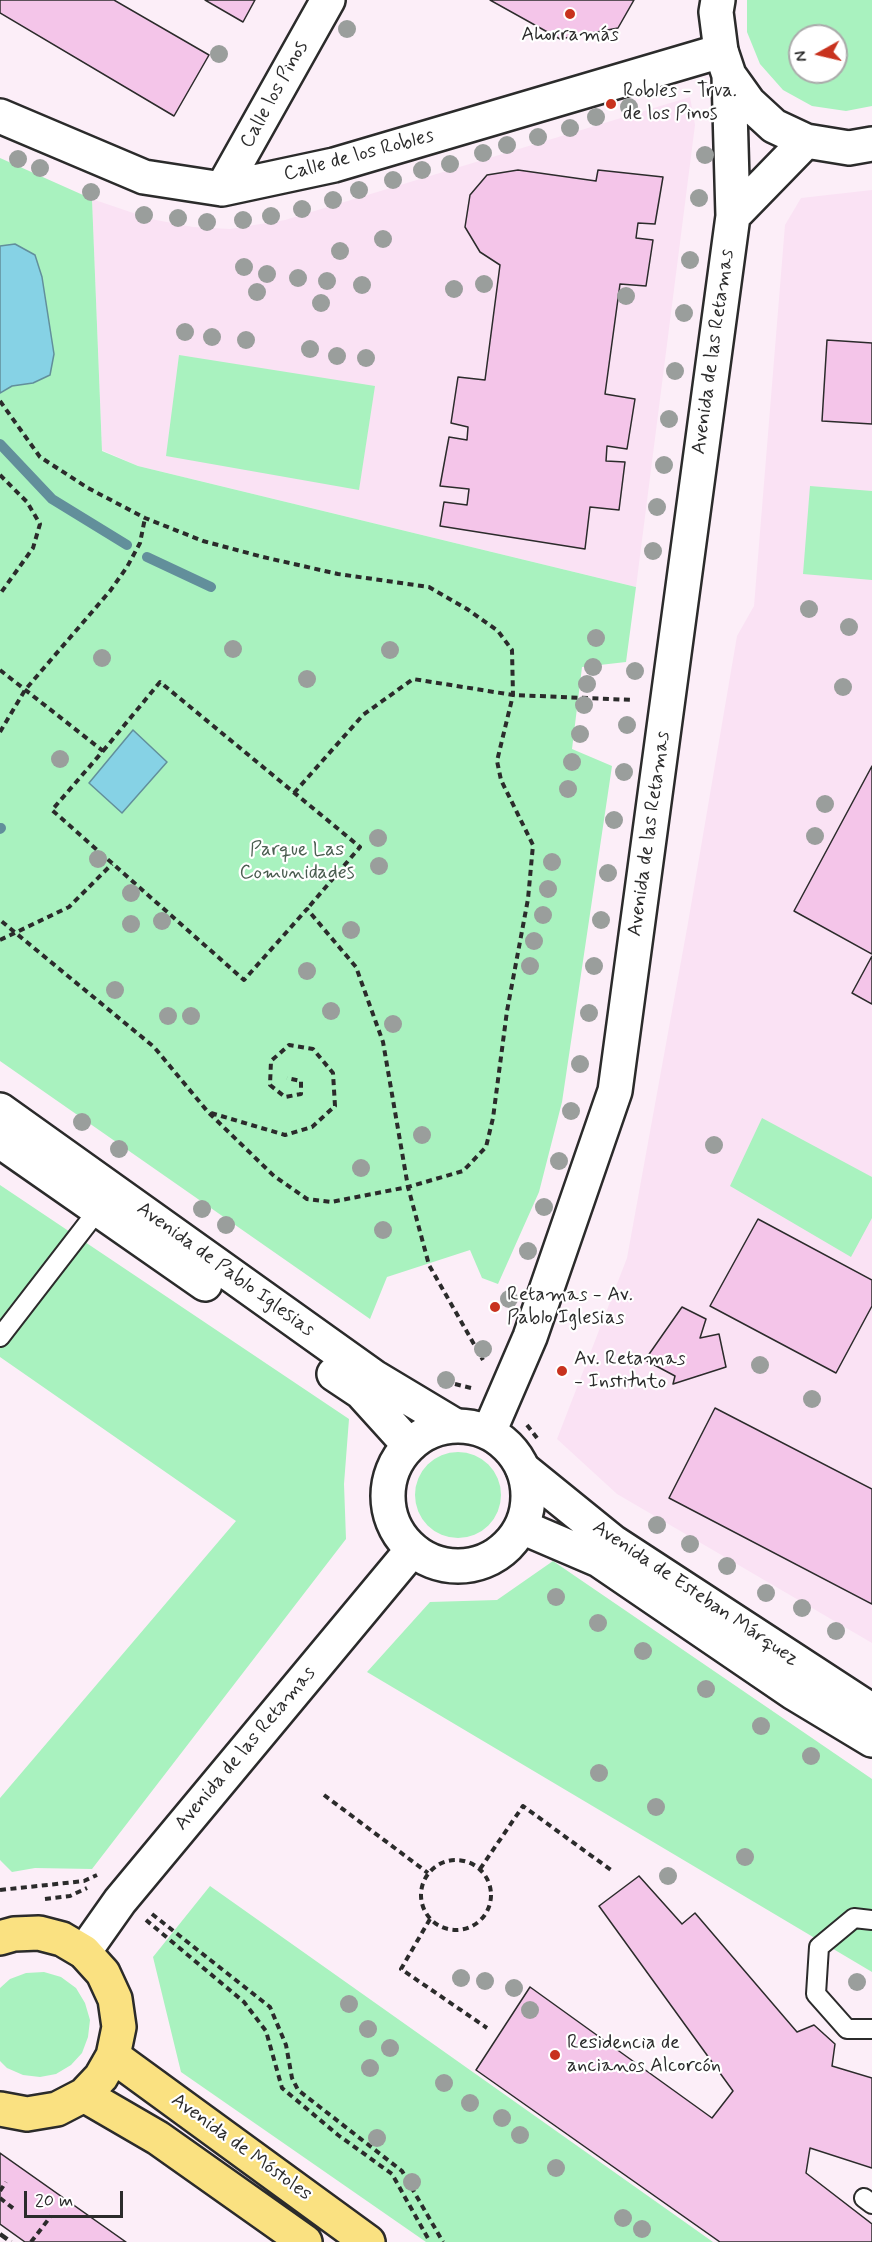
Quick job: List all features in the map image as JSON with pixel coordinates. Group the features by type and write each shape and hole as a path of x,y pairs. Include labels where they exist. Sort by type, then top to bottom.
{"main road":[{"path":"0,1938 14,1934 39,1933 62,1939 84,1952 103,1973 115,1999 119,2027 113,2056 101,2077 84,2095 57,2109 27,2114 0,2109"},
{"name":"Avenida de Móstoles","path":"113,2056 368,2242"},
{"name":"Avenida de Móstoles","path":"84,2095 158,2138 304,2242"}],"street":[{"name":"Calle los Pinos","path":"222,189 328,0"},
{"name":"Avenida de las Retamas","path":"489,1432 530,1337 615,1091 733,216 725,63 716,12 718,0"},
{"name":"Calle de los Robles","path":"0,116 144,177 222,189 334,165 725,63"},
{"path":"725,63 749,103 774,126 806,141 849,148 872,144"},
{"path":"733,216 806,141"},
{"name":"Avenida de Pablo Iglesias","path":"0,1110 374,1377 454,1425"},
{"name":"Avenida de Pablo Iglesias","path":"0,1141 361,1392 409,1445"},
{"path":"454,1425 472,1426 489,1432 515,1454 523,1469 528,1488 528,1508 522,1527 509,1545 492,1558 472,1566 430,1561 412,1550 397,1532 388,1510 388,1486 395,1463 409,1445 437,1428 454,1425"},
{"name":"Avenida de Esteban Márquez","path":"523,1469 613,1542 872,1711"},
{"name":"Avenida de Esteban Márquez","path":"522,1527 599,1560 795,1693 872,1740"},
{"name":"Avenida de las Retamas","path":"84,1952 124,1897 412,1550"}],"lane":[{"path":"0,1337 98,1210"},
{"path":"872,1920 854,1918 819,1947 816,1994 847,2029 872,2029"}],"path":[{"path":"0,401 40,457 88,488 145,518 203,541 263,557 338,574 429,588 467,609 498,631 512,650 513,695 497,761 501,780 533,845 528,899 507,1011 493,1118 486,1146 463,1171 408,1187 331,1202 307,1199 274,1176 208,1112 153,1047 0,920"},
{"path":"0,475 27,502 40,524 33,548 0,594"},
{"path":"0,732 25,690 110,591 127,567 141,543 145,518"},
{"path":"0,670 103,751"},
{"path":"294,794 363,715 413,679 513,695 668,701"},
{"path":"160,682 294,794 360,847 244,980 52,810 160,682"},
{"path":"0,940 69,907 112,864"},
{"path":"307,909 356,967 382,1042 408,1187 429,1265 504,1397"},
{"path":"208,1112 285,1135 312,1127 335,1106 333,1073 313,1049 290,1045 271,1061 270,1085 285,1097 301,1094 301,1081 287,1078"},
{"path":"324,1796 428,1873"},
{"path":"480,1869 523,1806 611,1870"},
{"path":"458,1859 470,1862 480,1869 488,1880 491,1892 490,1904 478,1922 467,1928 455,1930 443,1927 430,1918 421,1896 422,1884 428,1873 446,1861 458,1859"},
{"path":"0,1890 84,1881 103,1873 124,1897 244,2002 266,2031 282,2088 338,2135 392,2174 430,2242"},
{"path":"35,1900 70,1896 97,1883 124,1897 270,2007 286,2045 292,2078 298,2090 402,2171 443,2242"},
{"path":"430,1918 401,1970 487,2028"},
{"path":"0,2191 6,2182"},
{"path":"0,2198 14,2209"},
{"path":"31,2242 51,2216"}],"shaded area":[{"path":"690,97 695,125 636,587 138,466 102,450 92,199 151,219 193,227 230,229 285,220"},
{"path":"872,190 872,1643 617,1494 557,1439 627,1258 737,636 754,606 785,225 801,198"}],"green space":[{"path":"747,0 872,0 872,106 846,111 812,106 783,90 760,64 747,32"},
{"name":"Parque Las Comunidades","path":"0,158 92,199 102,451 138,466 636,587 626,662 582,667 572,749 612,766 562,1102 539,1192 498,1284 482,1278 470,1250 387,1277 370,1319 0,1061"},
{"path":"179,355 375,386 359,490 166,456"},
{"path":"810,486 872,491 872,580 803,574"},
{"path":"762,1118 872,1177 872,1218 851,1257 730,1186"},
{"path":"0,1185 349,1419 344,1484 346,1539 92,1869 35,1868 12,1872 0,1860 0,1798 236,1521 0,1357"},
{"path":"458,1452 475,1455 489,1464 498,1478 501,1495 498,1512 489,1526 475,1535 458,1538 441,1535 427,1526 418,1512 415,1495 418,1478 427,1464 441,1455"},
{"path":"553,1561 872,1779 872,1972 367,1672 430,1602 497,1600"},
{"path":"210,1886 713,2242 426,2242 181,2072 153,1957"},
{"path":"44,1972 61,1977 76,1988 85,2003 90,2020 88,2037 82,2053 71,2065 56,2074 40,2077 23,2075 7,2068 0,2061 0,1988 10,1979 26,1973"}],"water":[{"path":"15,244 35,255 42,277 54,354 50,375 33,383 12,386 0,393 0,246"},
{"path":"133,730 167,762 122,813 89,783"}],"building":[{"path":"0,0 114,0 209,55 174,116 0,13"},
{"path":"205,0 255,0 243,22"},
{"name":"Ahorramás","path":"490,0 634,0 618,28 560,39"},
{"path":"518,170 596,181 598,170 663,177 655,224 638,223 636,238 653,240 646,286 620,284 605,394 635,399 627,449 607,446 606,461 625,462 619,510 590,507 585,549 440,526 444,502 467,505 469,489 440,486 449,437 467,440 468,427 451,423 458,377 485,380 500,265 480,252 465,227 470,195 487,175"},
{"path":"827,340 872,343 872,424 822,421"},
{"path":"872,766 872,954 794,911"},
{"path":"872,956 872,1004 852,993"},
{"path":"758,1219 872,1280 872,1306 836,1373 710,1306"},
{"path":"682,1307 706,1319 700,1338 719,1334 726,1367 673,1384 675,1376 645,1360"},
{"path":"715,1408 872,1489 872,1604 669,1498"},
{"name":"Residencia de ancianos Alcorcón","path":"639,1876 682,1924 695,1913 797,2032 814,2025 835,2044 832,2066 872,2078 872,2168 810,2148 806,2173 872,2224 872,2242 720,2242 476,2070 530,1987 712,2118 733,2091 599,1906"},
{"path":"0,2153 126,2242 25,2242 0,2224"}],"waterway":[{"path":"0,444 52,499 127,545"},
{"path":"147,557 211,587"}],"railway":[{"path":"0,2234 11,2242"}],"place":[{"name":"Ahorramás","path":"570,14"},
{"name":"Robles - Trva. de los Pinos","path":"611,104"},
{"name":"Retamas - Av. Pablo Iglesias","path":"495,1307"},
{"name":"Av. Retamas - Instituto","path":"562,1371"},
{"name":"Residencia de ancianos Alcorcón","path":"555,2055"}]}
